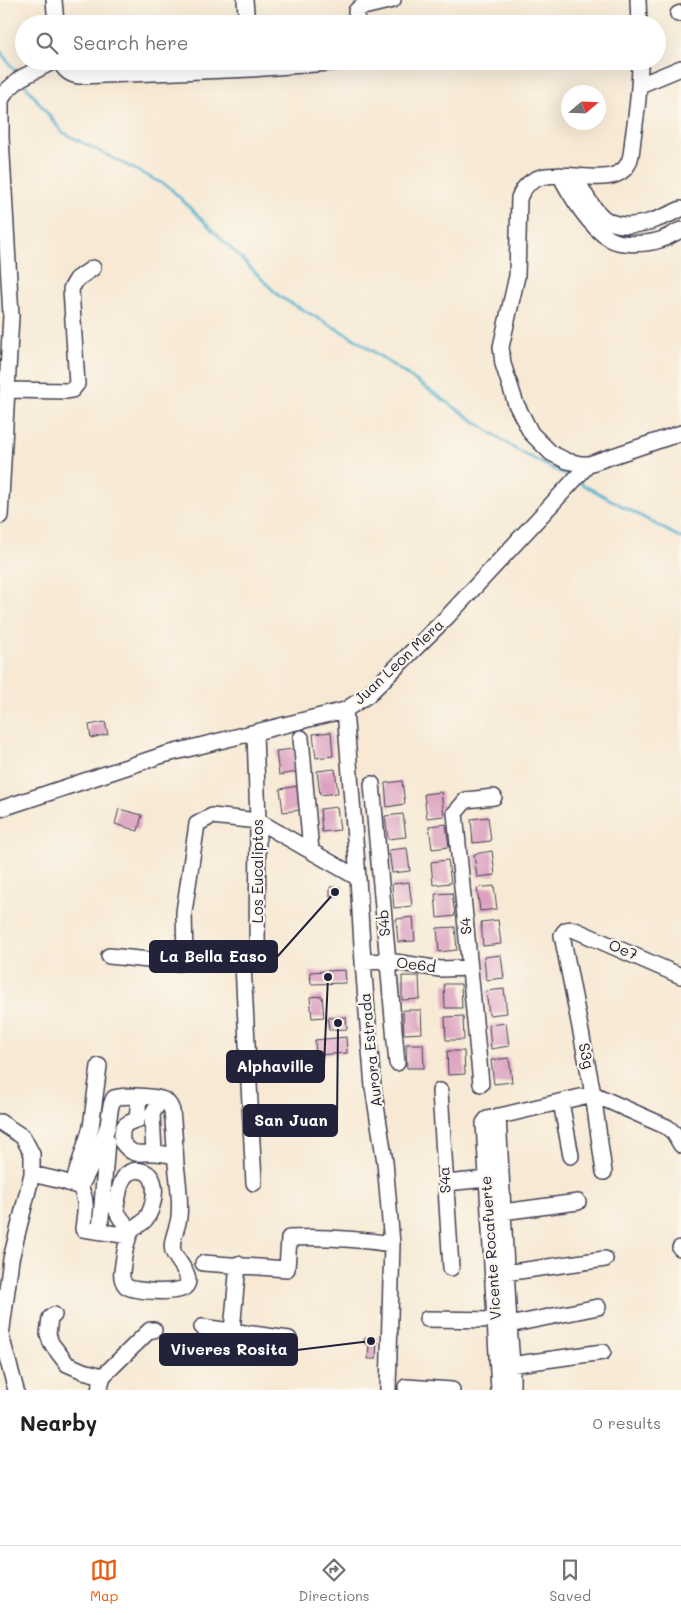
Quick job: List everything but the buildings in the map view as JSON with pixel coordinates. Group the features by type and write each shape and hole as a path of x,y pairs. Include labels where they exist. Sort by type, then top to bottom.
{"street":[{"path":"54,0 55,15"},
{"path":"244,0 246,15"},
{"path":"356,15 356,11 360,8 394,0"},
{"path":"638,0 639,15"},
{"path":"640,85 681,68"},
{"path":"0,509 11,316 11,289 0,138 1,100 5,92 21,78 38,70"},
{"path":"66,70 79,76 172,70"},
{"path":"589,464 568,461 551,453 531,434 516,404 503,364 502,347 517,276 519,198 523,188 531,181 542,176 611,176 619,173 628,165 640,85 640,70"},
{"path":"568,176 597,211 609,221 624,225 636,225 667,216 681,209"},
{"path":"568,176 577,205 598,230 610,240 624,243 659,240 681,230"},
{"path":"8,390 72,390 77,384 71,289 78,279 93,268"},
{"name":"Juan Leon Mera","path":"0,809 163,755 345,710 368,695 448,616 589,464 681,433"},
{"name":"Aurora Estrada","path":"345,710 358,878 362,962 374,1087 385,1162 392,1244 388,1390"},
{"name":"Los Eucaliptos","path":"254,1183 243,964 257,949 258,821 255,733"},
{"path":"302,738 311,851"},
{"name":"S4b","path":"372,784 397,1063"},
{"name":"S4","path":"481,1084 455,813 466,800 494,797"},
{"path":"108,956 179,963 185,959 184,912 197,824 212,816 258,821 358,878"},
{"name":"Oe7","path":"564,930 569,928 575,930 681,976"},
{"name":"S3g","path":"564,930 562,940 593,1094 604,1172"},
{"name":"Oe6d","path":"362,962 388,961 440,969 470,968"},
{"path":"76,1186 91,1127 99,1066"},
{"name":"S4a","path":"440,1091 451,1268"},
{"path":"593,1094 667,1128 678,1139"},
{"name":"Vicente Rocafuerte","path":"500,1274 502,1212 484,1123 487,1119 498,1116 593,1094"},
{"path":"139,1097 154,1152"},
{"path":"139,1097 161,1099 168,1102 172,1111 179,1218 172,1246 174,1253 188,1276 186,1287 176,1292 134,1290 128,1288 122,1277 125,1231 109,1206 109,1122 114,1098 139,1097"},
{"path":"161,1099 152,1114 144,1121 129,1122 124,1126 121,1134 122,1142 132,1153 154,1152 176,1156"},
{"path":"561,1102 571,1156"},
{"path":"0,1122 23,1137 32,1154 32,1174 10,1269 1,1336 3,1356 16,1390"},
{"path":"76,1186 100,1149 109,1122"},
{"path":"32,1174 76,1186 85,1196 86,1206 83,1229 100,1231 125,1231 146,1220 152,1204 155,1185 151,1177 143,1171 133,1170 125,1175 109,1206 100,1231"},
{"path":"446,1183 494,1178"},
{"name":"Vicente Rocafuerte","path":"494,1178 505,1365 512,1390"},
{"path":"155,1185 178,1182"},
{"path":"502,1212 578,1202"},
{"path":"204,1262 287,1269 289,1238 332,1238 392,1244"},
{"path":"500,1274 605,1259"},
{"path":"232,1330 238,1264"},
{"path":"427,1319 502,1322 598,1307"},
{"path":"54,1315 50,1318 48,1334 51,1344 67,1364 101,1383 150,1330 154,1330"},
{"path":"202,1327 289,1339"},
{"path":"505,1365 604,1352"},
{"name":"Vicente Rocafuerte","path":"499,1390 505,1365"},
{"path":"406,1388 452,1390"}],"waterway":[{"path":"0,51 18,75"},
{"path":"23,82 62,132 169,187 280,297 355,339 515,449 571,478"},
{"path":"578,482 681,538"}],"place":[{"name":"La Bella Easo","path":"335,892"},
{"name":"Alphaville","path":"328,977"},
{"name":"San Juan","path":"338,1023"},
{"name":"Viveres Rosita","path":"371,1341"}]}
